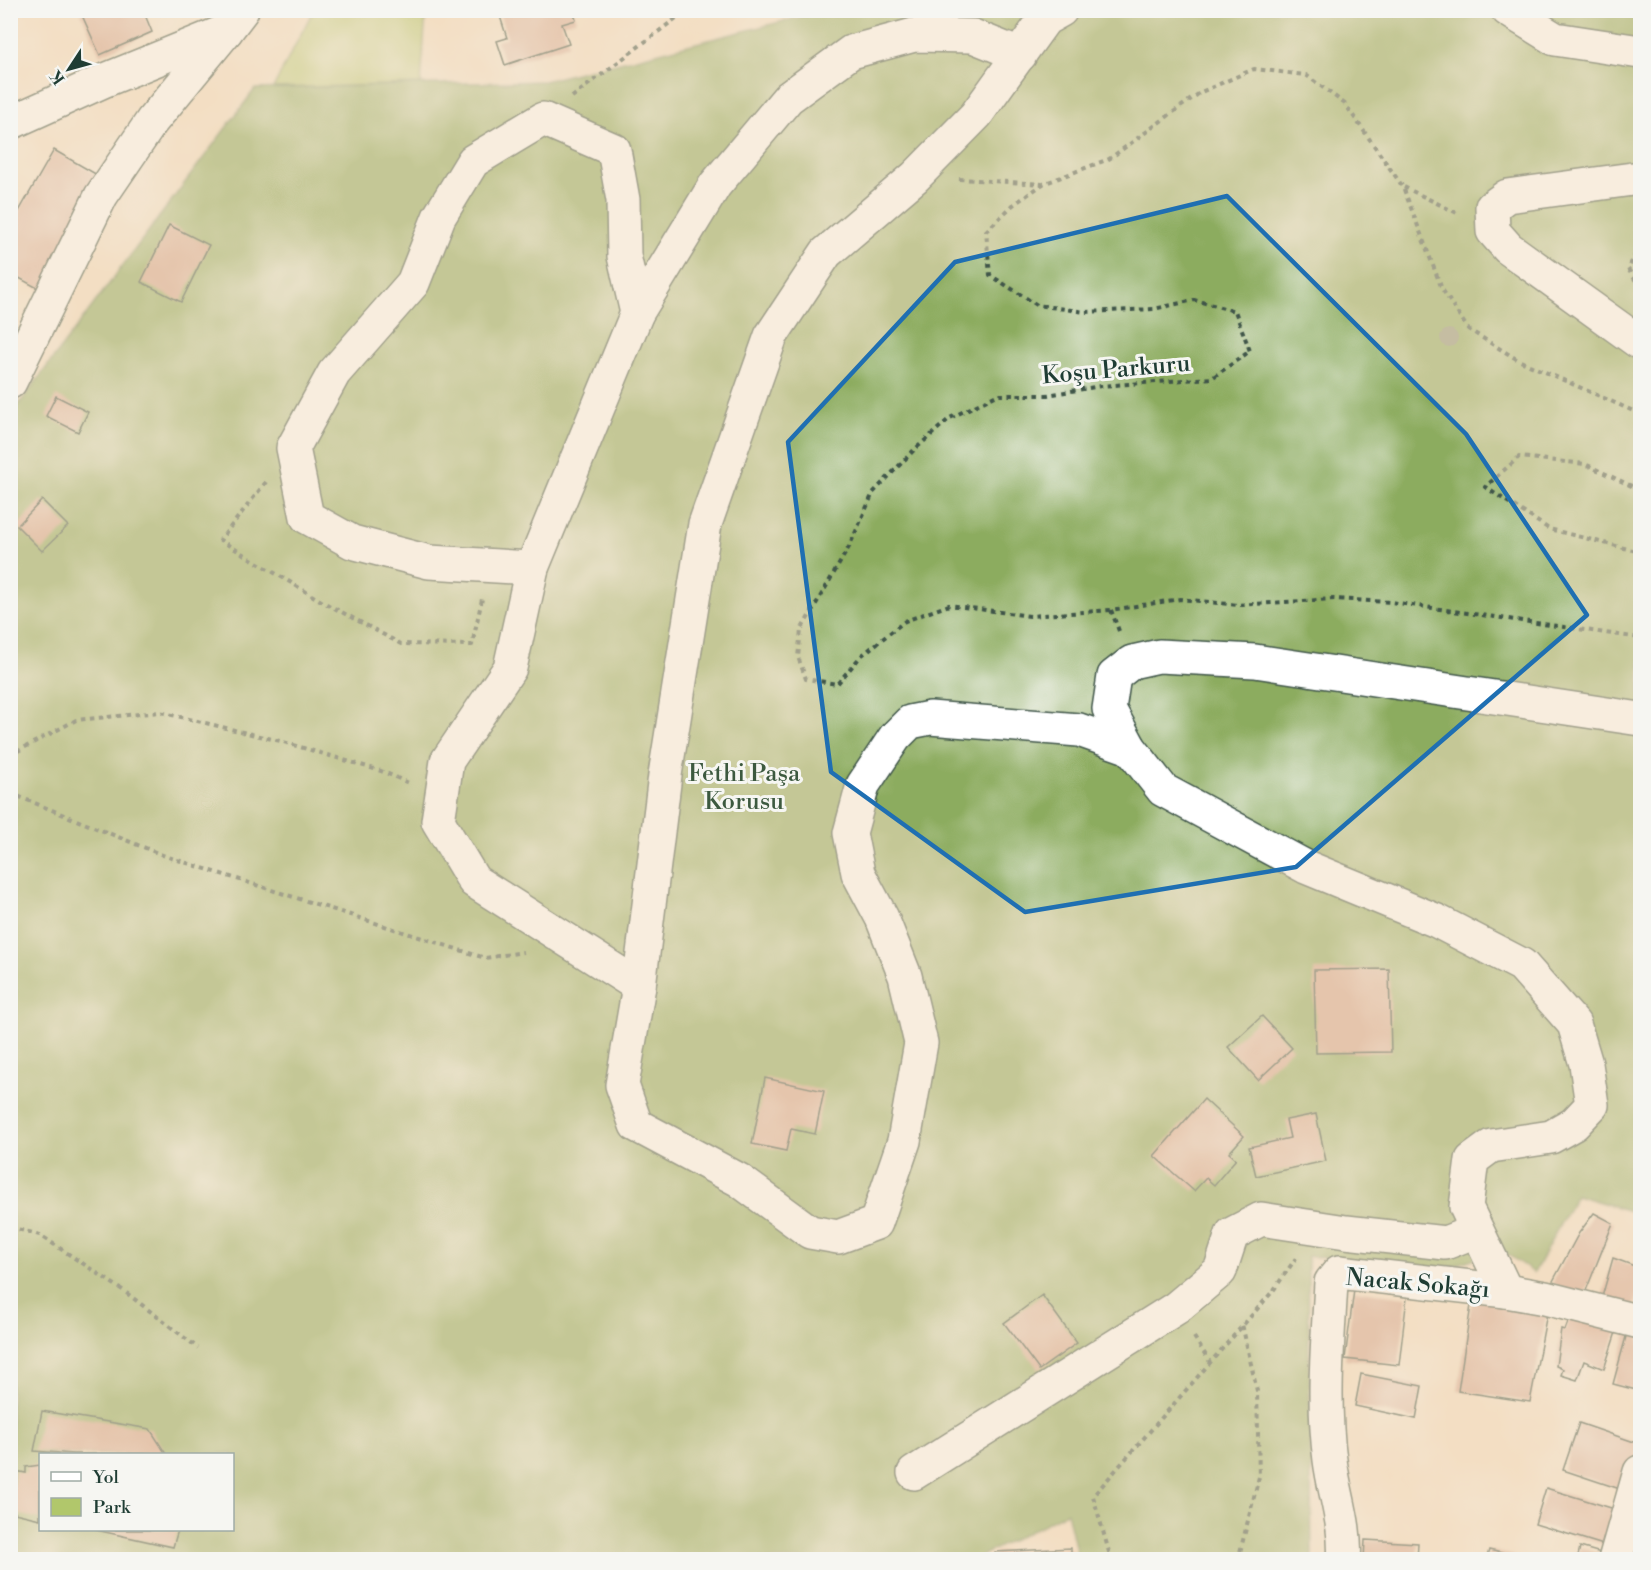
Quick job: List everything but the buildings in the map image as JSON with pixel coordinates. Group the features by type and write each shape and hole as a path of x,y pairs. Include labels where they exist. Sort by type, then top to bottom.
{"street":[{"path":"1060,10 1046,20 976,115 915,177 826,253 771,336 705,524 665,775 639,986 622,1085 636,1125 739,1180 810,1232 837,1237 876,1223 904,1141 921,1042 905,976 882,918 858,873 850,833 863,785 895,737 910,722 930,718 1079,730 1130,748"},
{"path":"1508,10 1555,39 1641,52"},
{"path":"10,123 234,21"},
{"path":"10,381 101,196 152,121 234,21"},
{"path":"639,986 474,881 438,821 447,761 510,668 532,568 637,313 715,185 788,98 851,52 914,35 973,36 1020,55"},
{"path":"532,568 429,562 352,542 307,517 293,448 334,373 413,283 439,217 473,161 543,119 614,150 623,201 624,256 637,313"},
{"path":"1641,178 1508,196 1492,207 1493,231 1508,248 1641,343"},
{"path":"1506,1292 1466,1207 1472,1160 1491,1146 1551,1137 1574,1124 1592,1106 1587,1064 1574,1024 1522,965 1437,921 1306,867 1163,790 1130,748 1109,709 1114,676 1132,662 1159,656 1255,661 1641,719"},
{"path":"914,1473 1176,1308 1220,1271 1232,1234 1260,1219 1322,1229 1445,1243 1476,1230"},
{"name":"Nacak Sokağı","path":"1344,1560 1341,1519 1330,1460 1326,1400 1331,1282 1339,1272 1545,1298 1641,1322"},
{"path":"1614,1560 1641,1472"}],"path":[{"path":"543,119 687,10"},
{"name":"Koşu Parkuru","path":"1641,414 1518,360 1468,329 1442,289 1403,187 1345,104 1306,75 1254,69 1201,92 1108,159 1043,184 1013,205 986,231 990,275 1037,305 1085,312 1154,309 1194,300 1235,311 1250,351 1212,378 1101,386 1047,395 997,395 950,418 914,450 873,493 849,547 801,630 798,657 806,679 837,684 861,656 905,621 949,605 1030,616 1111,610 1180,599 1238,605 1334,599 1391,602 1641,638"},
{"path":"915,177 1043,184"},
{"path":"1403,187 1493,231"},
{"path":"1641,245 1628,269 1641,287"},
{"path":"1641,490 1585,464 1519,456 1485,487 1549,529 1641,552"},
{"path":"268,480 220,540 323,602 401,644 472,645 484,591"},
{"path":"10,768 16,752 76,720 160,712 291,744 381,771 442,797"},
{"path":"10,793 165,856 485,958 575,946"},
{"path":"10,1227 40,1235 124,1291 198,1348"},
{"path":"1115,1560 1109,1552 1093,1496 1273,1291 1322,1229"},
{"path":"1238,1560 1259,1477 1257,1391 1242,1324"}],"highlighted area":[{"path":"1227,196 1466,434 1587,615 1296,867 1025,912 831,772 788,442 955,262"}],"green space":[{"name":"Fethi Paşa Korusu","path":"828,10 1640,11 1640,1214 1576,1195 1534,1273 1500,1249 1445,1269 1308,1256 1312,1559 1078,1559 1067,1512 974,1560 11,1559 10,416 255,89 544,81"},
{"path":"313,11 426,11 421,84 273,88"}]}
